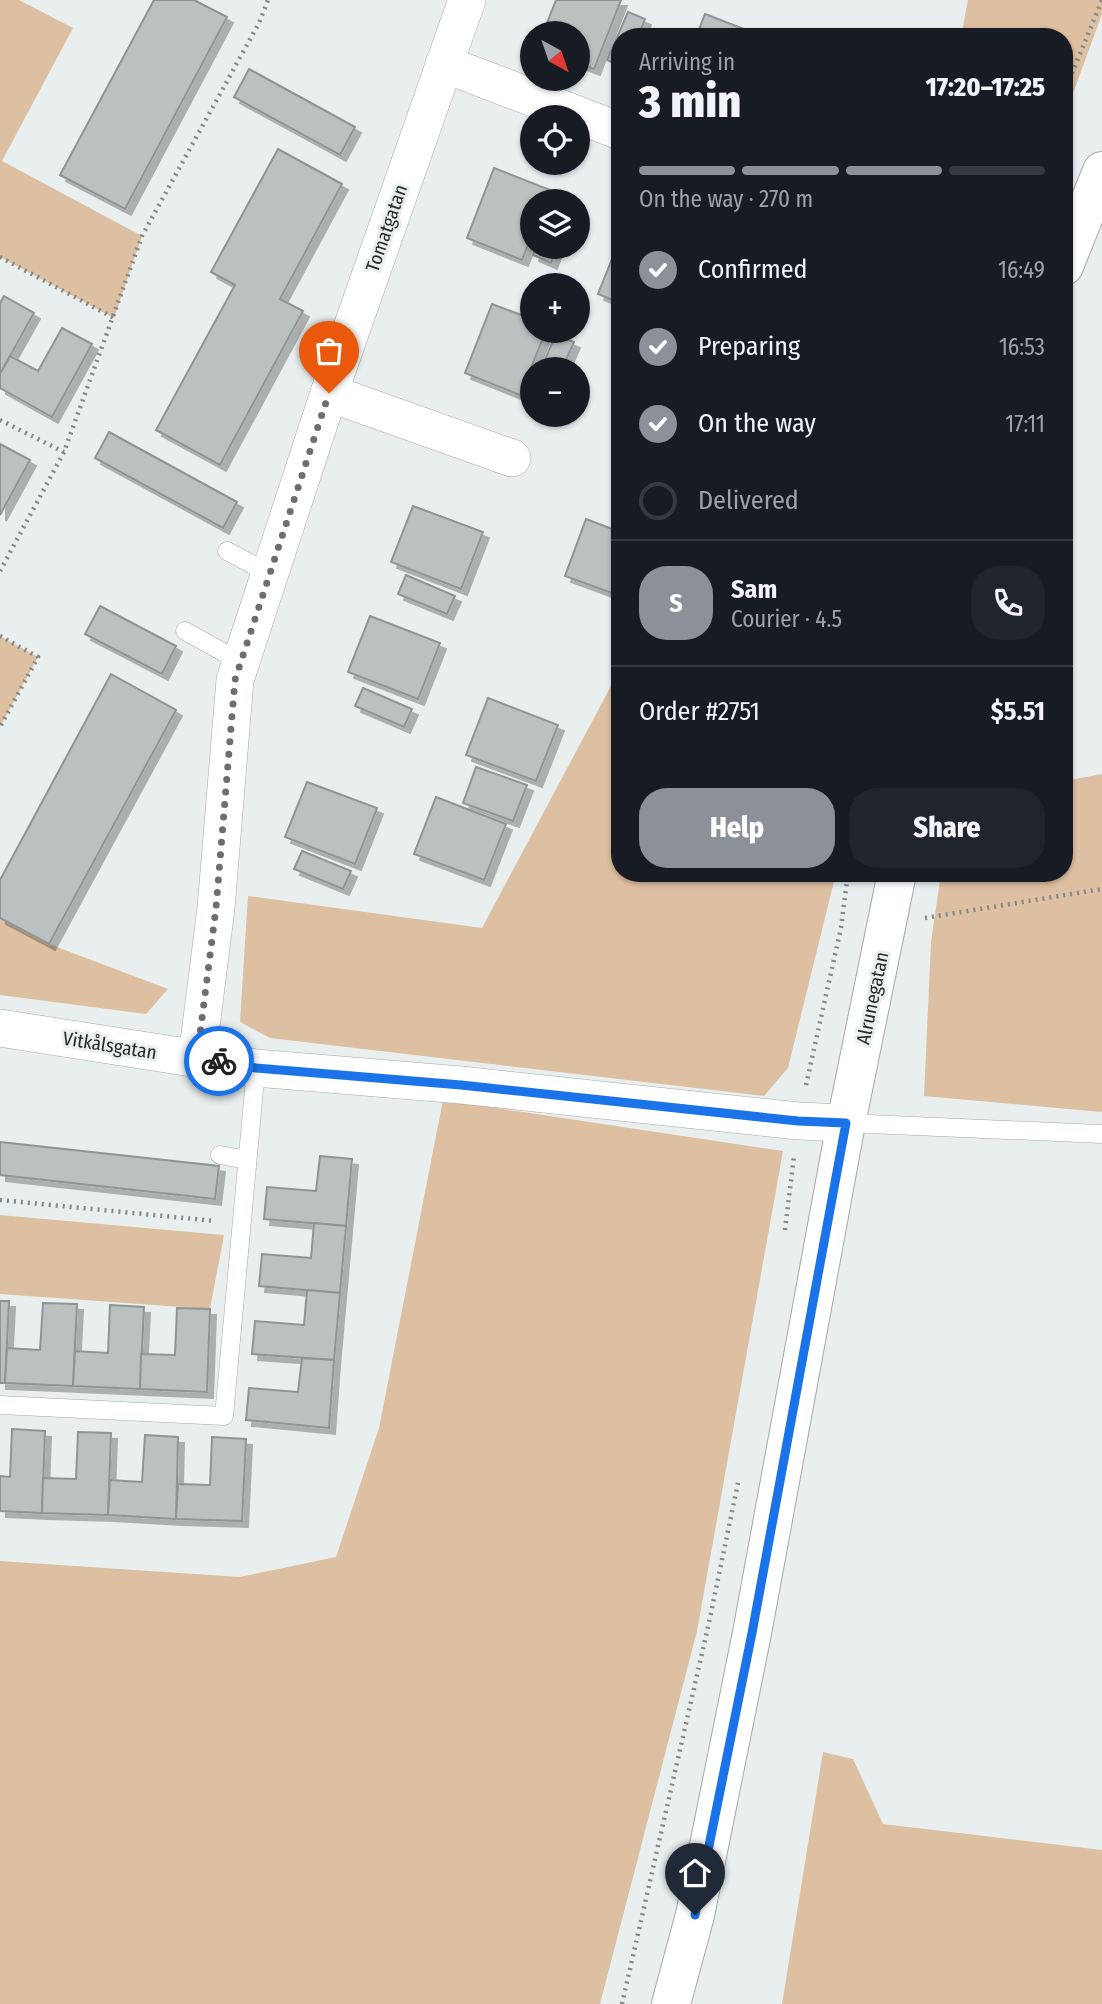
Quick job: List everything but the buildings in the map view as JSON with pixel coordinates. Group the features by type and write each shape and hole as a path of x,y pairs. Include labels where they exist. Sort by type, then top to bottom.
{"street":[{"name":"Tomatgatan","path":"197,1058 216,908 235,680 329,393 467,0"},
{"path":"444,64 611,128"},
{"path":"1073,244 1102,171"},
{"path":"329,393 512,458"},
{"name":"Alrunegatan","path":"671,2004 695,1915 750,1646 846,1123 895,882"},
{"name":"Vitkålsgatan","path":"0,1028 256,1068 461,1085 798,1121 846,1123"}],"lane":[{"path":"227,551 270,573"},
{"path":"185,631 241,662"},
{"path":"0,1405 225,1416 256,1068"},
{"path":"846,1123 1102,1135"},
{"path":"220,1155 247,1160"}],"path":[{"path":"0,571 64,452 142,236 259,23 268,0"},
{"path":"1073,71 1102,0"},
{"path":"0,257 114,318"},
{"path":"0,419 64,452"},
{"path":"0,636 38,657 0,727"},
{"path":"785,1230 798,1121 841,928 847,882"},
{"path":"841,928 888,924 1102,889"},
{"path":"0,1200 242,1224"},
{"path":"622,2004 740,1476"}],"shaded area":[{"path":"0,0 19,0 73,28 2,161 142,236 114,318 0,257"},
{"path":"968,0 1102,0 1102,14 1073,93 1073,28 963,28"},
{"path":"0,636 38,657 0,727"},
{"path":"611,686 611,882 834,882 788,1068 764,1096 270,1038 240,1022 248,896 482,928"},
{"path":"1102,774 1102,1112 924,1096 931,942 940,882 1073,882 1073,779"},
{"path":"0,918 49,944 168,989 146,1014 0,995"},
{"path":"443,1100 783,1151 697,1631 600,2004 0,2004 0,1561 240,1577 336,1557 379,1428"},
{"path":"0,1215 224,1235 210,1309 0,1294"},
{"path":"823,1752 853,1759 883,1824 1102,1850 1102,2004 782,2004"}],"way so far":[{"path":"219,1061 197,1058 216,908 235,680 329,393"}],"route":[{"path":"219,1061 256,1068 461,1085 798,1121 846,1123 752,1633 695,1915"}]}
